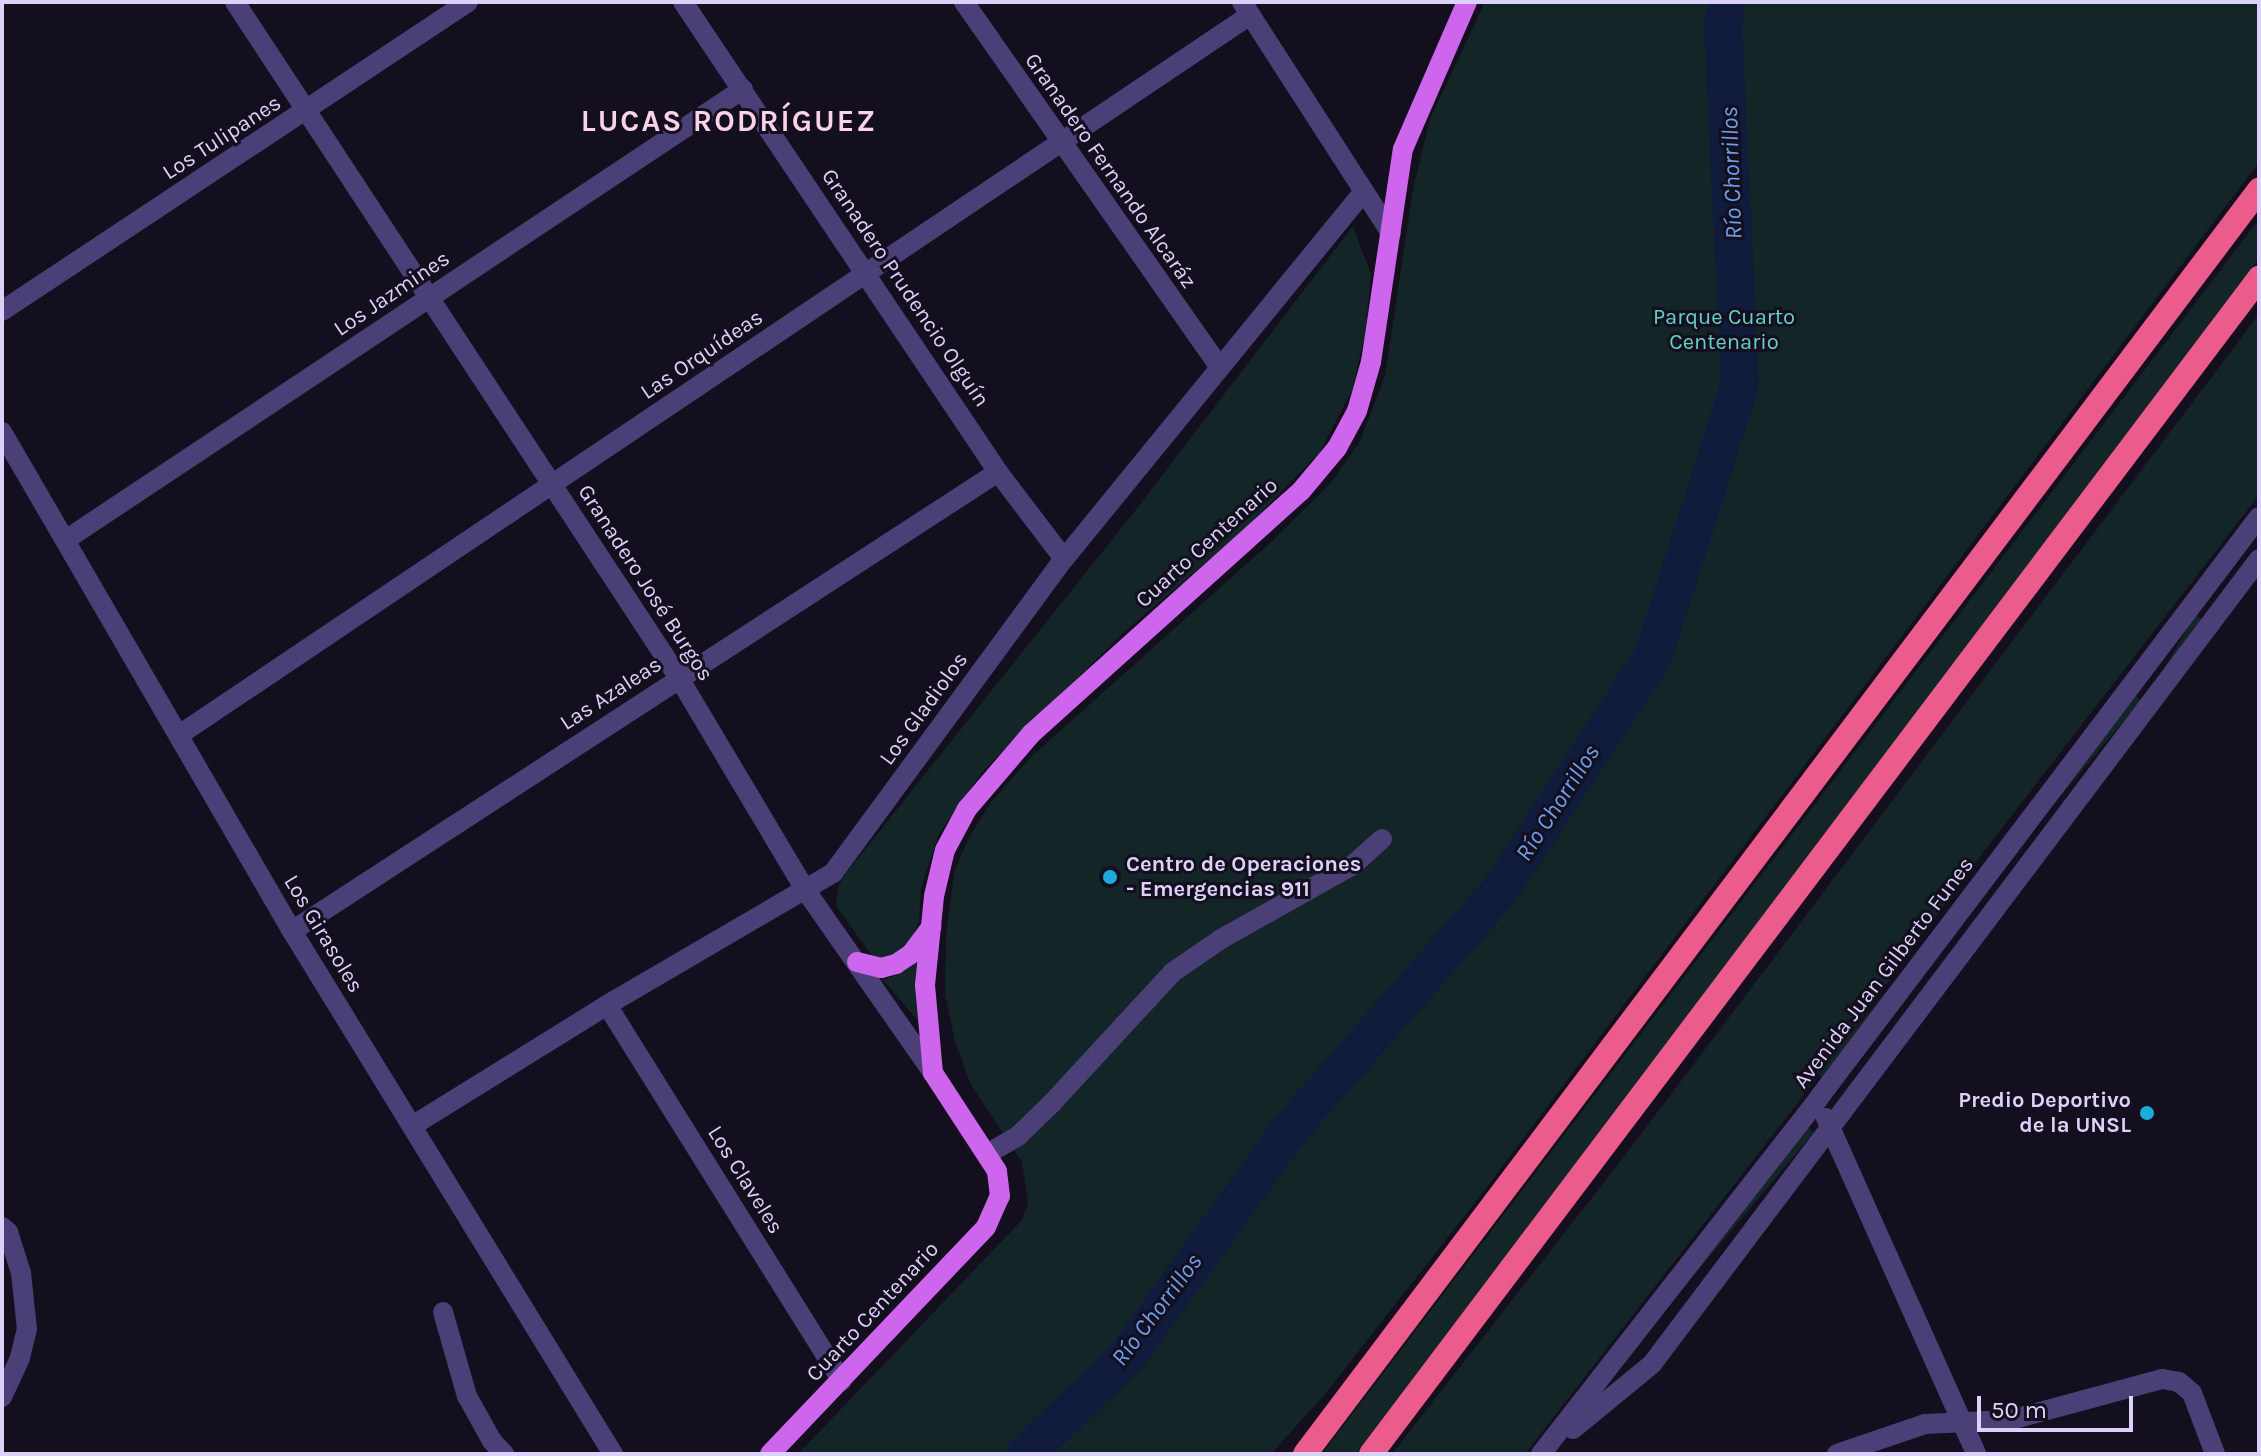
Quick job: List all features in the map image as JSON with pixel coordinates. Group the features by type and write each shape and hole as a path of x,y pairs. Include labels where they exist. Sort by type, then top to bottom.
{"highway":[{"path":"1305,1454 2259,190"},
{"path":"1371,1454 2259,278"},
{"path":"1285,1454 1351,1394"}],"main road":[{"name":"Cuarto Centenario","path":"933,1073 925,985 934,896 945,850 967,809 1031,734 1301,491 1337,448 1357,411 1371,362 1403,149 1467,2"},
{"path":"857,962 881,968 896,964 911,954 931,927"},
{"name":"Granadero José Burgos","path":"933,1073 997,1171 1000,1196"},
{"name":"Cuarto Centenario","path":"770,1454 986,1227 1000,1196"}],"street":[{"name":"Granadero José Burgos","path":"235,2 679,678 804,888 933,1073"},
{"name":"Los Tulipanes","path":"2,311 468,2"},
{"name":"Granadero Prudencio Olguín","path":"683,2 998,472 1064,559"},
{"name":"Granadero Fernando Alcaráz","path":"964,2 1219,366"},
{"name":"Las Orquídeas","path":"179,735 1060,143 1246,8"},
{"path":"1246,8 1391,233"},
{"name":"Los Jazmines","path":"67,539 743,89"},
{"name":"Los Gladiolos","path":"412,1126 607,1005 833,873 1064,559 1363,192"},
{"name":"Los Girasoles","path":"2,432 67,539 292,931 613,1454"},
{"name":"Las Azaleas","path":"292,931 998,472"},
{"name":"Avenida Juan Gilberto Funes","path":"1542,1454 1818,1099 2259,517"},
{"name":"Avenida Juan Gilberto Funes","path":"1542,1454 1652,1364 2259,559"},
{"path":"2216,573 2237,588"},
{"path":"2193,604 2213,620"},
{"path":"2133,684 2153,698"},
{"path":"987,1154 1018,1136 1052,1103 1173,972 1221,939 1353,865 1382,839"},
{"name":"Los Claveles","path":"607,1005 842,1381"},
{"path":"1818,1099 1976,1454"},
{"path":"2,1227 8,1232 21,1273 27,1329 20,1358 2,1397"},
{"path":"443,1312 467,1396 492,1441 504,1454"},
{"path":"1837,1454 1925,1424 2010,1420 2162,1379 2179,1382 2192,1393 2215,1454"}],"green space":[{"name":"Parque Cuarto Centenario","path":"1485,2 2259,2 2259,162 1477,1200 1325,1394 1271,1454 798,1454 1022,1220 1028,1203 1022,1162 971,1085 955,1042 945,994 946,937 954,873 968,839 991,802 1031,757 1270,543 1329,485 1359,443 1385,376 1413,189 1430,119"},
{"path":"2259,219 2259,258 1495,1273 1356,1454 1322,1454"},
{"path":"1353,226 1371,275 1365,335 1352,390 1320,452 1242,532 1123,633 983,771 939,834 921,888 919,921 913,938 895,957 873,957 836,906 838,887 843,877 1138,507"},
{"path":"2259,314 2259,495 1972,867 1841,1047 1525,1454 1392,1454 1626,1154"},
{"path":"2195,615 2202,619 2160,692 2153,688"},
{"path":"2135,695 2141,700 1824,1079 1817,1073"},
{"path":"917,956 918,1021 883,980 896,975"},
{"path":"1808,1127 1814,1132 1625,1357 1619,1352"}],"waterway":[{"name":"Río Chorrillos","path":"1026,1454 1128,1355 1292,1127 1501,889 1653,657 1740,385 1723,30 1726,2"}],"place":[{"name":"Centro de Operaciones - Emergencias 911","path":"1110,877"},
{"name":"Predio Deportivo de la UNSL","path":"2147,1113"}],"district":[{"name":"LUCAS RODRÍGUEZ","path":"729,121"}]}
